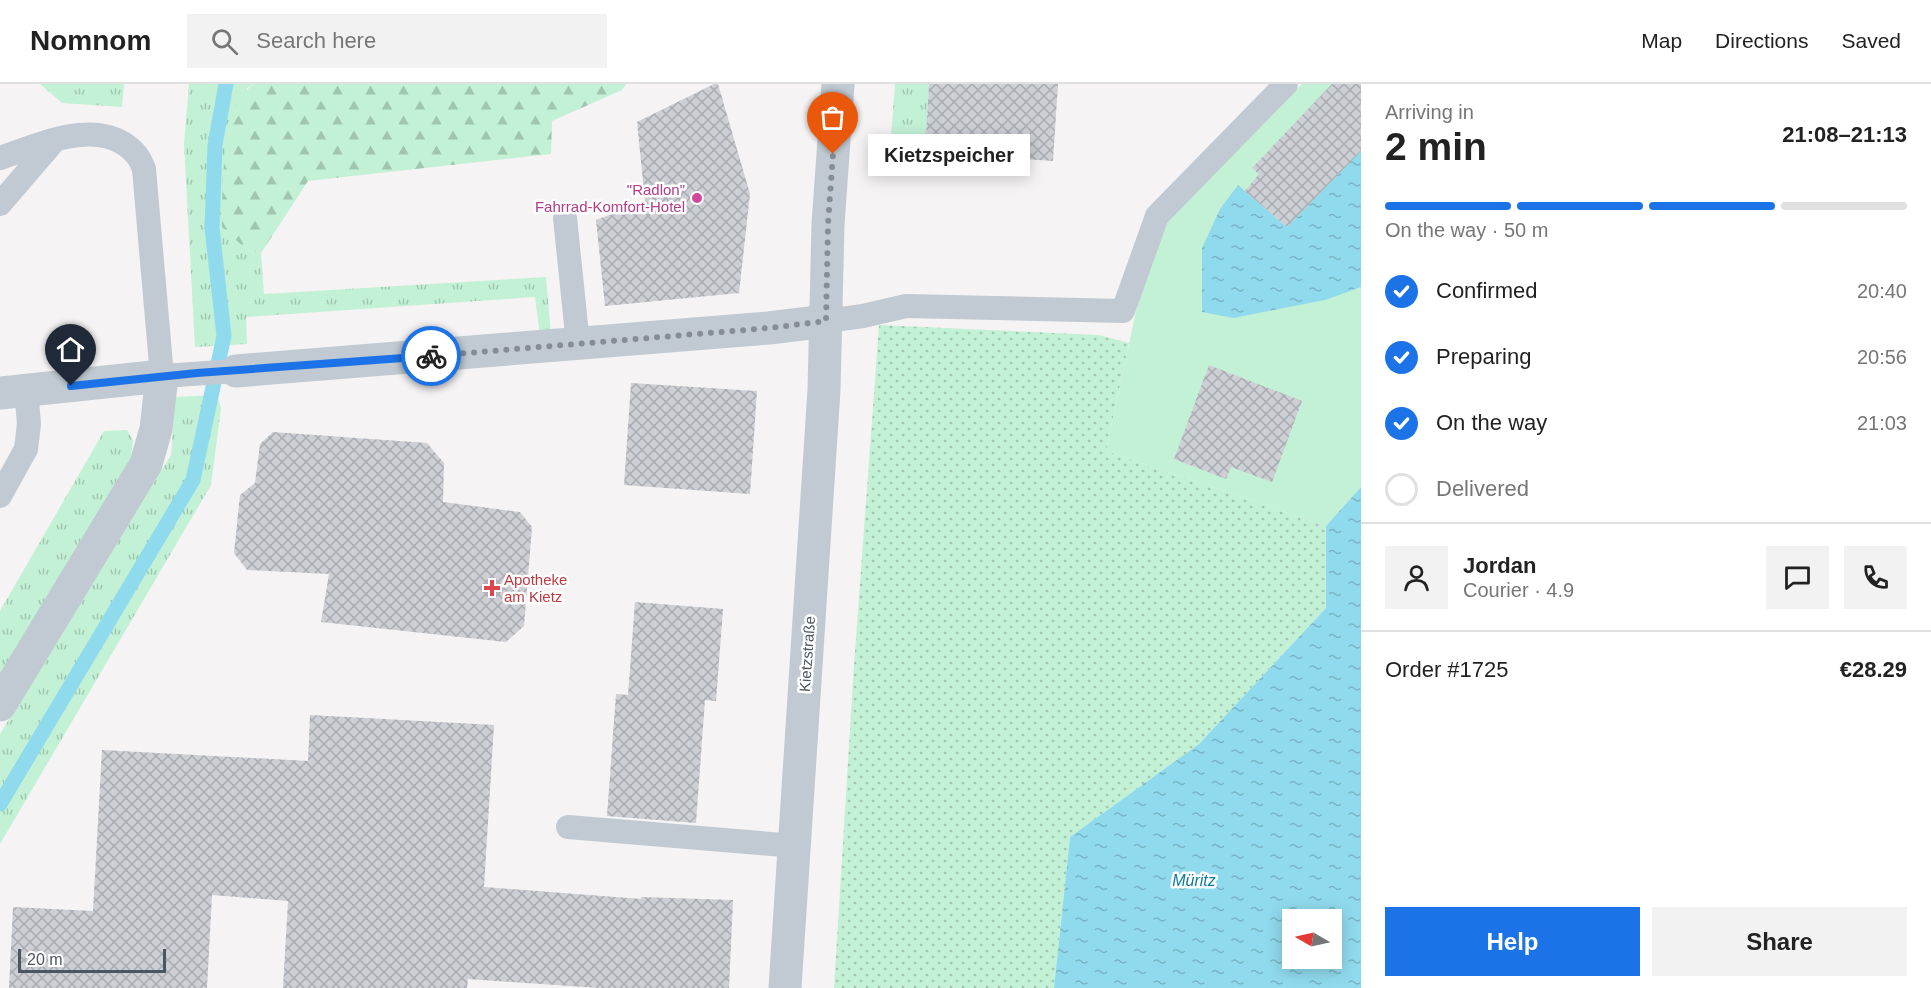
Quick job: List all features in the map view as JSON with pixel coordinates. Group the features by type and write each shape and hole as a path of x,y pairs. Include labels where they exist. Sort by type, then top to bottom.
{"street":[{"name":"Kietzstraße","path":"785,988 824,390 828,224 838,84"},
{"path":"236,371 769,328 826,321"},
{"path":"0,705 146,465 156,429 162,376 13,391"}],"lane":[{"path":"826,321 863,316 906,306 1123,311 1157,216 1286,84"},
{"path":"0,158 55,139 88,134 112,137 135,153 144,169 162,376 236,371"},
{"path":"0,204 55,139"},
{"path":"565,218 578,344"},
{"path":"0,496 26,449 29,424 13,391"},
{"path":"568,827 795,846"}],"green space":[{"path":"40,84 124,84 122,107 62,103"},
{"path":"189,84 255,84 247,88 247,250 261,253 264,294 546,277 551,334 540,335 535,297 246,317 247,344 195,347 184,144"},
{"path":"255,84 626,84 622,90 552,121 551,154 308,181 261,253 247,250 222,227 224,171 229,128 235,109 244,94"},
{"path":"895,84 929,84 925,152 890,150"},
{"path":"1302,84 1361,84 1361,487 1326,526 1106,451 1138,302 1165,224"},
{"path":"879,325 1099,335 1129,343 1106,451 1326,526 1326,608 1199,744 1070,837 1054,988 834,988 854,665"},
{"path":"217,395 221,408 211,485 0,844 0,734 171,455 175,397"},
{"path":"127,430 133,440 131,457 0,677 0,611 104,431"}],"water":[{"path":"1361,151 1361,287 1325,300 1233,318 1202,312 1202,248 1220,209 1238,185 1287,227"},
{"name":"Müritz","path":"1361,487 1361,988 1054,988 1070,837 1199,744 1326,608 1326,526"}],"building":[{"name":"\"Radlon\" Fahrrad-Komfort-Hotel","path":"718,84 750,194 739,293 605,306 596,220 645,201 637,122"},
{"path":"929,84 1058,84 1053,161 925,152"},
{"path":"1332,84 1361,84 1361,151 1287,227 1245,191 1259,174 1252,168"},
{"path":"1209,365 1302,401 1272,482 1231,467 1226,479 1174,459"},
{"path":"631,383 757,391 750,494 624,485"},
{"path":"273,432 427,443 444,463 443,502 520,512 532,527 524,626 506,642 321,622 329,574 247,570 234,553 240,495 255,483 260,444"},
{"path":"635,602 723,609 716,701 705,700 696,823 607,816 616,694 628,695"},
{"path":"310,715 494,725 484,887 641,899 641,897 733,900 729,988 599,988 468,979 467,988 283,988 288,901 212,895 207,988 9,988 13,907 93,911 102,750 308,761"}],"waterway":[{"path":"0,804 193,480 224,336 212,228 215,145 226,84"}],"way so far":[{"path":"431,356 769,328 826,321 828,224 833,154"}],"place":[{"name":"Kietzspeicher","path":"833,154"},
{"name":"\"Radlon\" Fahrrad-Komfort-Hotel","path":"697,198"},
{"name":"Apotheke am Kietz","path":"492,588"}],"route":[{"path":"71,386 197,373 431,356"}]}
